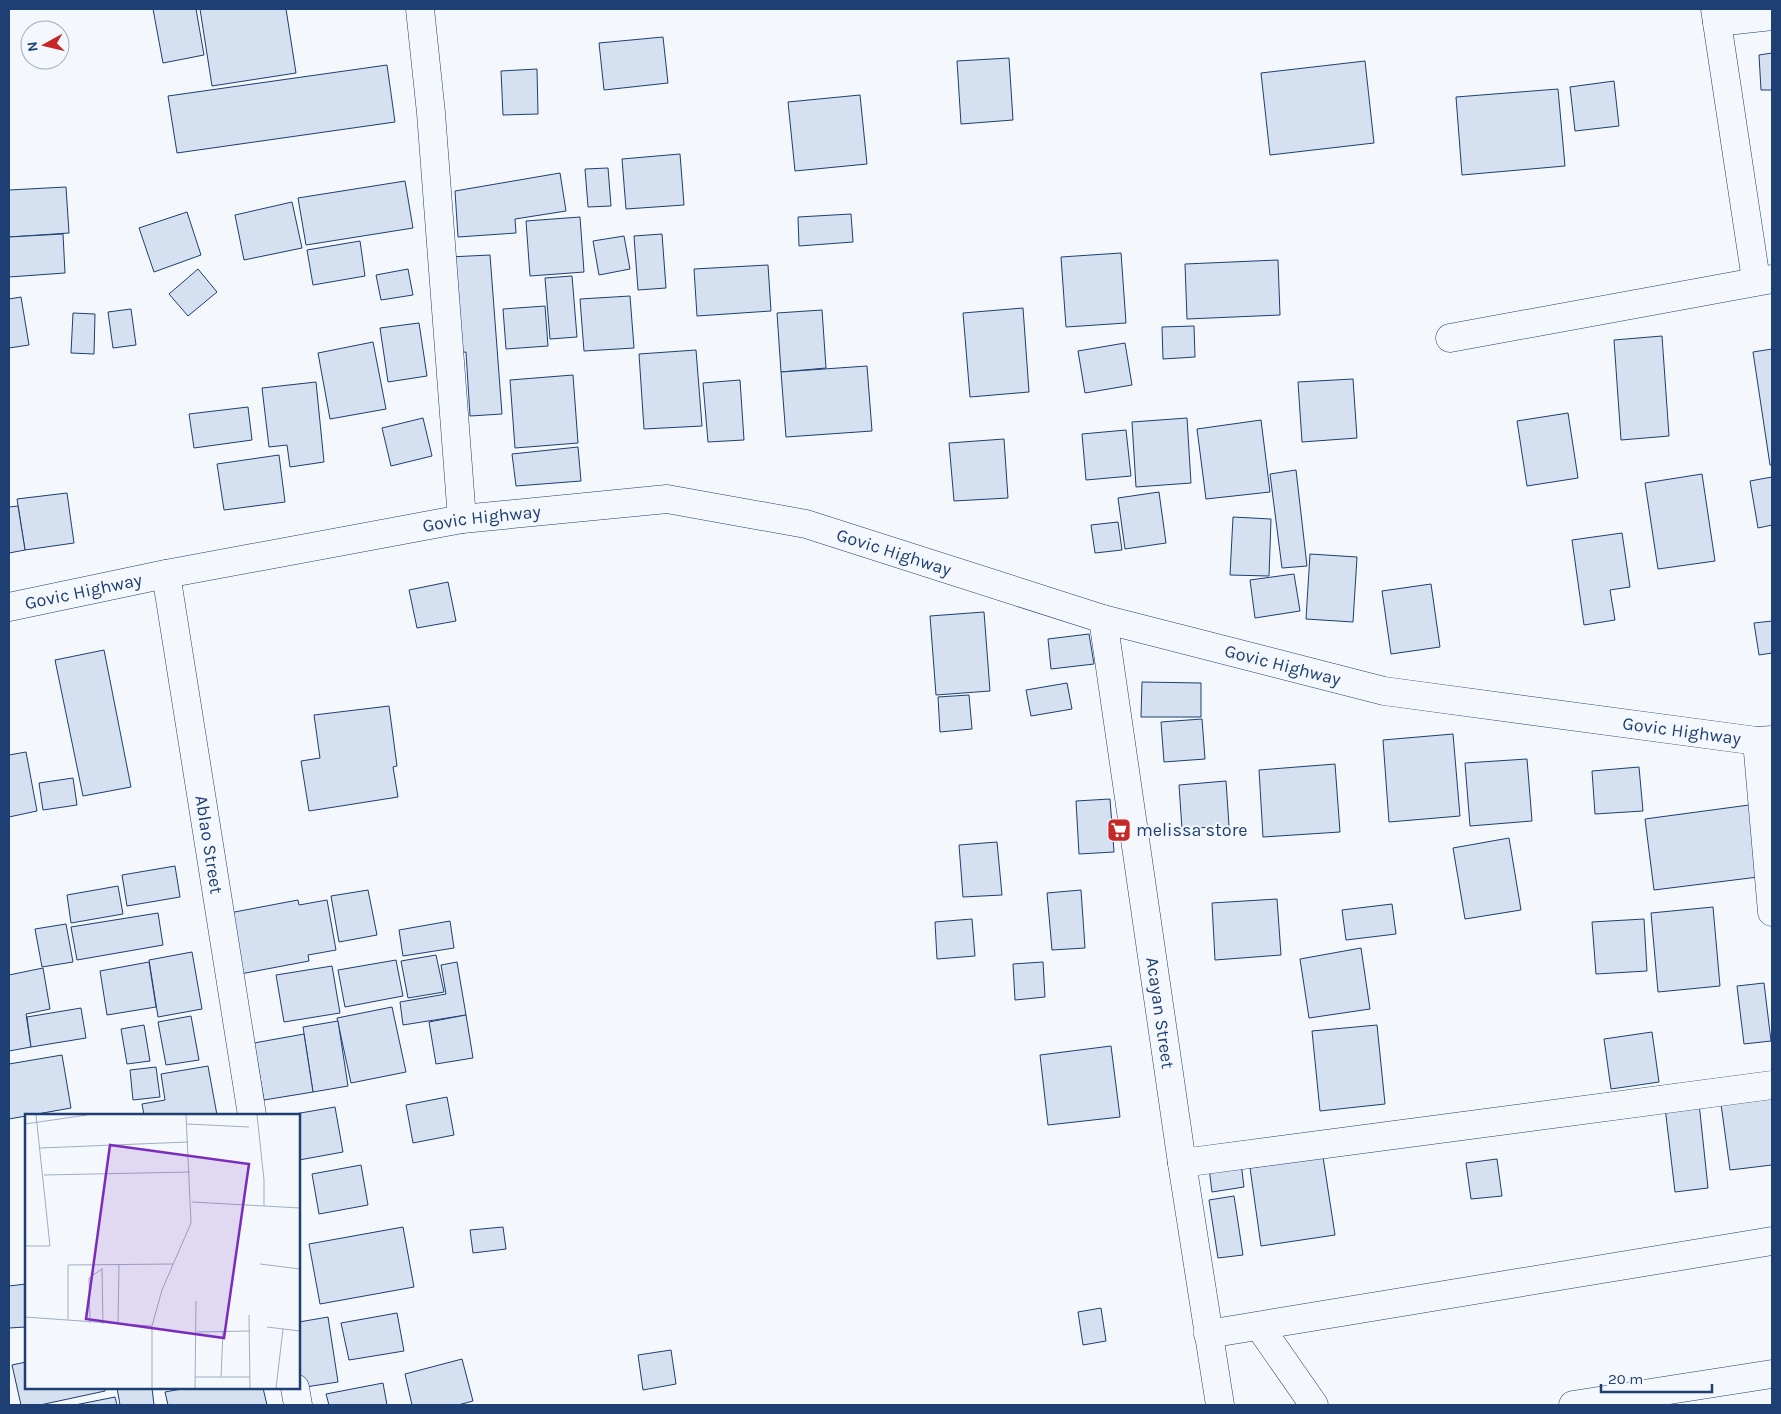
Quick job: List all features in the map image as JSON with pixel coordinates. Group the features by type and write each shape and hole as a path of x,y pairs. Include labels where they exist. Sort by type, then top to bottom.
{"street":[{"path":"420,9 431,113 462,519"},
{"path":"1450,338 1764,279 1716,15 1772,16"},
{"name":"Govic Highway","path":"9,607 166,574 462,519 667,500 806,524 1104,619 1384,691 1765,740"},
{"name":"Ablao Street","path":"166,574 252,1114"},
{"name":"Acayan Street","path":"1104,619 1182,1163 1220,1405"},
{"path":"1765,740 1772,912"},
{"path":"1182,1163 1772,1085"},
{"path":"1208,1334 1772,1241"},
{"path":"1259,1326 1314,1405"},
{"path":"1573,1405 1772,1374"},
{"path":"295,1389 298,1405"}],"building":[{"path":"153,9 196,9 204,55 163,63"},
{"path":"200,9 286,9 296,73 212,86"},
{"path":"663,37 668,83 604,90 599,43"},
{"path":"1772,53 1772,90 1761,90 1759,55"},
{"path":"1009,58 1013,120 961,124 957,61"},
{"path":"1365,61 1374,143 1270,155 1261,73"},
{"path":"387,65 395,122 177,153 168,96"},
{"path":"537,69 538,114 503,115 501,71"},
{"path":"1614,81 1619,126 1575,131 1570,87"},
{"path":"1558,89 1565,166 1462,175 1456,97"},
{"path":"860,95 867,164 795,171 788,102"},
{"path":"680,154 684,205 626,209 622,159"},
{"path":"608,168 611,206 588,207 585,169"},
{"path":"560,173 566,211 515,219 516,233 458,237 455,191"},
{"path":"405,181 413,228 306,245 298,198"},
{"path":"66,187 69,233 9,237 9,190"},
{"path":"292,202 302,248 244,260 235,215"},
{"path":"187,212 201,255 154,272 139,228"},
{"path":"851,214 853,242 799,246 798,217"},
{"path":"580,217 584,272 530,276 526,221"},
{"path":"63,234 65,273 9,277 9,237"},
{"path":"662,234 666,288 638,290 634,236"},
{"path":"624,236 630,269 599,275 593,241"},
{"path":"360,241 365,276 313,285 307,250"},
{"path":"1121,253 1126,323 1066,327 1061,257"},
{"path":"490,255 502,414 470,416 466,352 456,353 449,257"},
{"path":"1278,260 1280,315 1187,319 1185,264"},
{"path":"768,265 771,311 697,316 694,269"},
{"path":"198,269 217,292 188,316 169,294"},
{"path":"408,269 413,295 381,300 376,275"},
{"path":"572,276 577,337 550,339 545,278"},
{"path":"630,296 634,348 584,351 580,299"},
{"path":"21,297 29,345 9,348 9,299"},
{"path":"545,306 548,346 506,349 503,309"},
{"path":"1023,308 1029,392 970,397 963,313"},
{"path":"131,309 136,345 113,348 108,312"},
{"path":"822,310 826,368 781,372 777,313"},
{"path":"73,313 95,314 94,354 71,353"},
{"path":"419,323 427,376 388,382 380,328"},
{"path":"1194,326 1195,357 1163,359 1162,327"},
{"path":"1662,336 1669,436 1621,440 1614,340"},
{"path":"373,342 386,409 330,419 318,353"},
{"path":"1125,343 1132,385 1085,393 1078,351"},
{"path":"1772,349 1772,465 1770,465 1753,352"},
{"path":"696,350 702,426 644,429 639,354"},
{"path":"867,366 872,431 786,437 781,372"},
{"path":"573,375 578,443 515,448 510,380"},
{"path":"1353,379 1357,438 1302,442 1298,382"},
{"path":"740,380 744,440 708,442 703,383"},
{"path":"316,382 324,462 290,467 287,445 269,447 262,388"},
{"path":"248,407 252,440 194,448 189,414"},
{"path":"1568,413 1578,478 1527,486 1517,421"},
{"path":"423,418 432,456 391,466 382,428"},
{"path":"1187,418 1191,483 1136,487 1132,422"},
{"path":"1261,420 1270,492 1206,499 1197,429"},
{"path":"1126,430 1131,476 1086,480 1082,434"},
{"path":"1004,439 1008,498 954,501 949,443"},
{"path":"578,447 581,481 516,486 512,454"},
{"path":"279,455 285,502 224,510 217,464"},
{"path":"1296,470 1307,566 1282,568 1270,474"},
{"path":"1702,474 1715,561 1658,569 1645,483"},
{"path":"1772,477 1772,525 1758,528 1750,481"},
{"path":"1159,492 1166,543 1125,549 1118,498"},
{"path":"67,493 74,543 25,550 17,499"},
{"path":"18,506 25,550 9,553 9,507"},
{"path":"1233,517 1271,519 1269,576 1230,575"},
{"path":"1118,522 1122,550 1095,553 1091,525"},
{"path":"1622,533 1630,587 1610,590 1615,620 1584,625 1572,540"},
{"path":"1310,554 1357,557 1353,622 1306,619"},
{"path":"1294,574 1300,611 1255,618 1250,580"},
{"path":"448,582 456,621 417,628 409,590"},
{"path":"1431,584 1440,647 1391,654 1382,591"},
{"path":"984,612 990,691 936,695 930,616"},
{"path":"1772,621 1772,653 1759,655 1754,623"},
{"path":"1089,634 1094,664 1051,669 1048,639"},
{"path":"104,650 131,787 83,796 55,660"},
{"path":"1142,682 1201,683 1201,717 1141,717"},
{"path":"1067,683 1072,709 1031,716 1026,690"},
{"path":"969,695 972,729 940,732 938,697"},
{"path":"389,706 397,766 393,767 398,797 309,811 301,761 320,758 314,715"},
{"path":"1202,719 1205,759 1164,762 1161,722"},
{"path":"1453,734 1460,816 1389,822 1383,740"},
{"path":"26,752 37,811 9,817 9,755"},
{"path":"1527,759 1532,821 1470,826 1465,763"},
{"path":"1335,764 1340,832 1263,837 1259,770"},
{"path":"1639,767 1643,811 1595,814 1592,771"},
{"path":"73,778 77,805 43,810 39,783"},
{"path":"1226,781 1229,826 1182,829 1179,785"},
{"path":"1110,799 1114,852 1079,854 1076,801"},
{"path":"1749,805 1758,877 1654,890 1645,819"},
{"path":"1509,838 1521,910 1465,919 1453,848"},
{"path":"997,842 1002,895 963,897 959,845"},
{"path":"175,866 180,897 127,906 122,875"},
{"path":"118,886 123,914 71,923 67,895"},
{"path":"368,890 377,935 339,942 331,896"},
{"path":"1081,890 1085,948 1052,950 1047,893"},
{"path":"1277,899 1281,955 1215,960 1212,903"},
{"path":"298,900 299,905 327,900 336,950 308,955 309,961 235,975 224,914"},
{"path":"1392,904 1396,934 1346,940 1342,910"},
{"path":"1713,907 1720,986 1658,992 1651,913"},
{"path":"158,913 163,945 77,960 71,927"},
{"path":"972,919 975,956 937,959 935,922"},
{"path":"1644,919 1647,971 1596,974 1592,922"},
{"path":"450,921 454,948 403,956 399,930"},
{"path":"66,924 73,962 42,967 35,929"},
{"path":"1361,948 1370,1009 1309,1018 1300,959"},
{"path":"192,952 202,1009 158,1017 149,960"},
{"path":"436,955 444,992 408,998 401,961"},
{"path":"396,960 403,996 345,1007 338,970"},
{"path":"149,962 156,1007 107,1015 100,971"},
{"path":"457,962 466,1015 403,1025 400,1002 446,994 441,965"},
{"path":"1043,962 1045,997 1015,1000 1013,964"},
{"path":"332,966 340,1013 284,1022 276,975"},
{"path":"43,968 50,1009 26,1014 31,1047 9,1051 9,975"},
{"path":"1764,983 1771,1041 1744,1044 1737,986"},
{"path":"392,1007 406,1072 351,1083 337,1018"},
{"path":"81,1008 86,1038 31,1047 27,1017"},
{"path":"466,1015 473,1058 436,1064 429,1022"},
{"path":"191,1016 199,1060 166,1065 158,1022"},
{"path":"338,1021 348,1086 313,1092 303,1027"},
{"path":"144,1025 150,1061 127,1064 121,1029"},
{"path":"1377,1025 1385,1104 1320,1111 1312,1031"},
{"path":"1652,1032 1659,1082 1611,1089 1604,1039"},
{"path":"304,1034 313,1092 264,1100 254,1043"},
{"path":"1111,1046 1120,1117 1048,1125 1040,1055"},
{"path":"62,1055 71,1108 37,1114 25,1114 25,1116 9,1119 9,1064"},
{"path":"208,1066 217,1114 144,1114 142,1104 165,1100 161,1074"},
{"path":"156,1067 160,1097 133,1100 130,1070"},
{"path":"447,1097 454,1135 413,1143 406,1105"},
{"path":"1772,1098 1772,1165 1730,1170 1721,1104"},
{"path":"1699,1103 1708,1188 1675,1192 1665,1107"},
{"path":"335,1107 343,1152 300,1160 300,1114 295,1114"},
{"path":"1323,1157 1335,1235 1261,1246 1250,1168"},
{"path":"1497,1159 1502,1196 1471,1199 1466,1163"},
{"path":"1241,1163 1244,1187 1212,1192 1209,1168"},
{"path":"361,1165 368,1205 319,1214 312,1174"},
{"path":"1234,1196 1243,1255 1218,1258 1209,1200"},
{"path":"403,1227 414,1287 320,1304 309,1244"},
{"path":"503,1227 506,1249 473,1253 470,1230"},
{"path":"25,1284 25,1327 9,1328 9,1286"},
{"path":"1101,1308 1106,1341 1083,1345 1078,1312"},
{"path":"397,1313 404,1351 349,1360 341,1323"},
{"path":"328,1317 338,1382 300,1388 300,1322"},
{"path":"671,1350 676,1384 643,1390 638,1355"},
{"path":"462,1359 473,1401 458,1405 412,1405 405,1374"},
{"path":"25,1362 25,1389 105,1389 105,1391 40,1405 21,1405 12,1365"},
{"path":"383,1383 387,1405 329,1405 326,1394"},
{"path":"117,1389 152,1389 154,1405 120,1405"},
{"path":"182,1389 263,1389 267,1405 168,1405 165,1392"},
{"path":"115,1397 117,1405 75,1405"}],"place":[{"name":"melissa store","path":"1119,830"}]}
